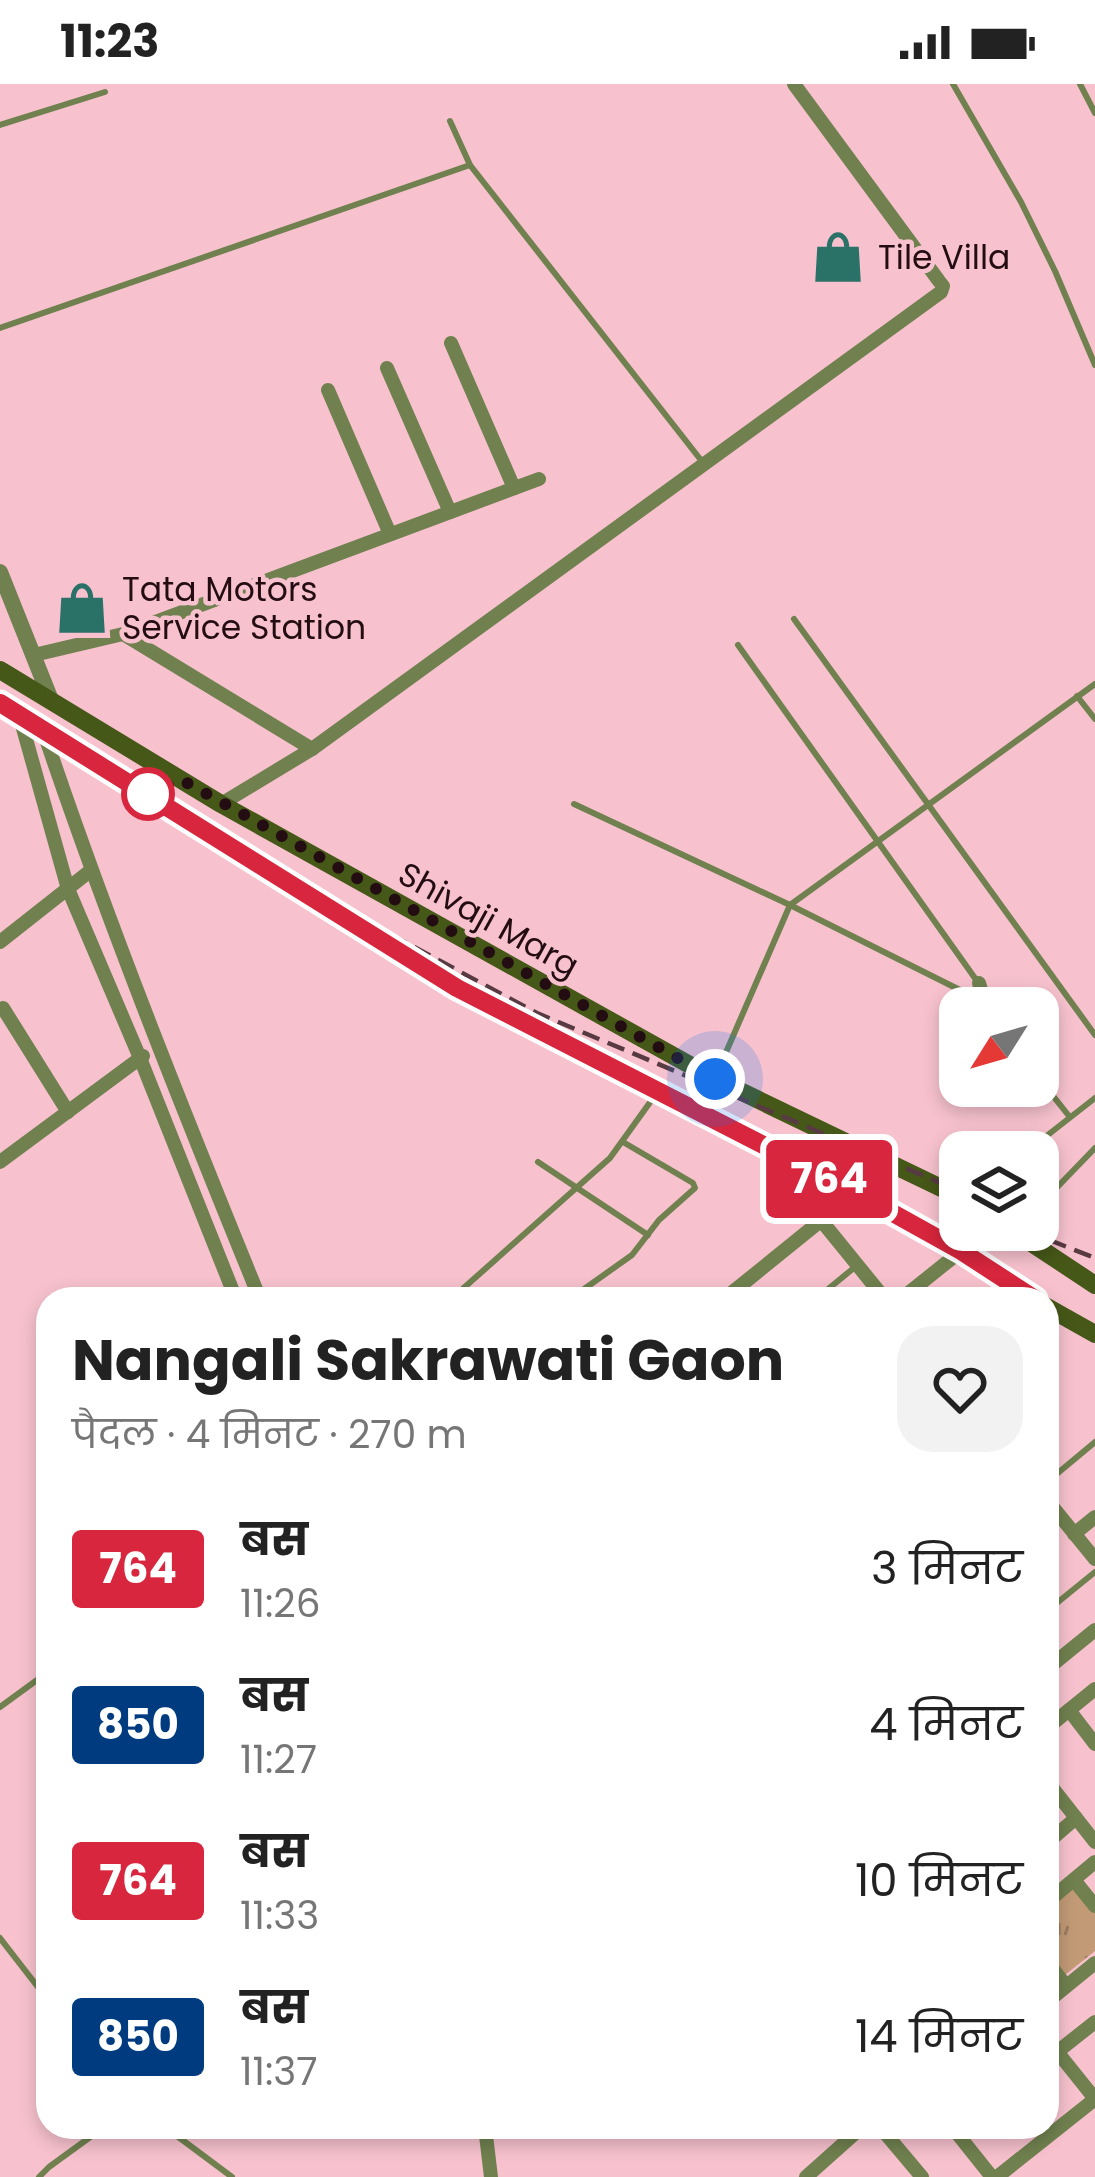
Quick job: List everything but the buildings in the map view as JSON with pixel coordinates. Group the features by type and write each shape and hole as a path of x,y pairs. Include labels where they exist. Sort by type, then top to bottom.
{"main road":[{"name":"Shivaji Marg","path":"0,670 221,804 715,1079 939,1187"},
{"path":"19,714 27,686"},
{"path":"42,727 51,700"},
{"path":"0,703 457,988 939,1239"},
{"path":"961,1251 1016,1287"},
{"path":"1044,1251 1095,1285"},
{"path":"1059,1314 1095,1334"}],"street":[{"path":"221,804 312,749 941,292 943,286 794,84"},
{"path":"451,343 514,488"},
{"path":"387,368 450,512"},
{"path":"328,390 390,534"},
{"path":"34,655 123,634 539,478"},
{"path":"0,572 51,700"},
{"path":"123,634 312,749"},
{"path":"19,714 68,889 231,1287"},
{"path":"42,727 90,871 255,1287"},
{"path":"0,942 90,871"},
{"path":"3,1008 68,1112"},
{"path":"0,1162 157,1046"},
{"path":"738,1287 855,1192"},
{"path":"820,1219 875,1287"},
{"path":"917,1287 961,1251"},
{"path":"1059,1515 1095,1559"},
{"path":"1074,1534 1095,1517"},
{"path":"1059,1659 1095,1630"},
{"path":"1059,1718 1095,1688"},
{"path":"1069,1710 1095,1744"},
{"path":"1059,1797 1095,1842"},
{"path":"1059,1833 1076,1818"},
{"path":"1059,1892 1095,1862"},
{"path":"1074,1880 1095,1906"},
{"path":"1059,1992 1095,1963"},
{"path":"1059,1977 1066,1986"},
{"path":"1059,2041 1095,2022"},
{"path":"1059,2054 1095,2099 1059,2127"},
{"path":"486,2139 491,2177"},
{"path":"806,2177 849,2139"},
{"path":"890,2139 922,2177"},
{"path":"962,2139 994,2177 1042,2140"}],"lane":[{"path":"952,84 1021,202 1095,365"},
{"path":"1080,84 1095,112"},
{"path":"0,125 105,92"},
{"path":"450,121 470,165 704,464"},
{"path":"0,328 470,165"},
{"path":"794,620 1095,1035"},
{"path":"738,644 879,840 973,987"},
{"path":"715,1079 790,905 1095,684"},
{"path":"1077,696 1095,719"},
{"path":"574,804 958,987"},
{"path":"465,1287 623,1142 658,1091"},
{"path":"1051,1131 1095,1098"},
{"path":"1059,1103 1069,1116"},
{"path":"587,1287 632,1256 664,1214 694,1191 695,1185 623,1142"},
{"path":"1059,1185 1095,1148"},
{"path":"538,1162 649,1235"},
{"path":"831,1287 858,1265"},
{"path":"1059,1472 1095,1442"},
{"path":"1059,1599 1095,1572"},
{"path":"0,1707 36,1681"},
{"path":"0,1938 36,1984"},
{"path":"39,2177 88,2139"},
{"path":"181,2139 232,2177"}],"green space":[{"path":"1074,1885 1095,1911 1095,1951 1065,1975 1059,1968 1059,1897"}],"railway":[{"path":"0,693 360,918 537,1013 939,1182"},
{"path":"1059,1244 1095,1258"}],"bus line":[{"name":"764","path":"0,703 457,988 855,1192 1016,1287"}],"place":[{"name":"Tile Villa","path":"838,257"},
{"name":"Tata Motors Service Station","path":"82,608"}],"route":[{"path":"148,794 182,780 715,1079"}]}
